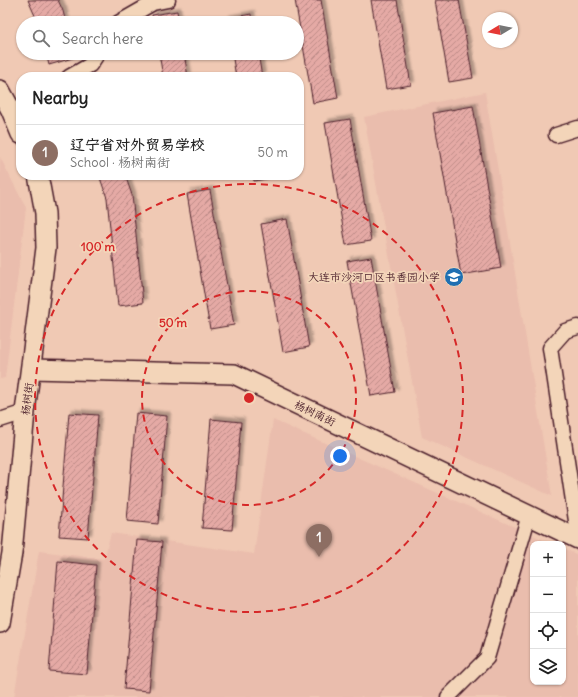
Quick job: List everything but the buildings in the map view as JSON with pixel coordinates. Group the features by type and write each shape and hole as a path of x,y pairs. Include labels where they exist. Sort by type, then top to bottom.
{"street":[{"path":"130,16 153,3 168,0"},
{"path":"78,72 90,65 93,60"},
{"path":"0,90 16,108"},
{"path":"556,135 578,128"},
{"name":"杨树街","path":"0,623 4,582 12,553 26,412 46,248 45,213 39,180"},
{"path":"578,327 565,331 550,348 575,497 578,534"},
{"name":"杨树南街","path":"31,370 234,374 578,539"},
{"path":"0,420 26,412"},
{"path":"448,697 487,658 529,515"}],"shaded area":[{"name":"大连市沙河口区书香园小学","path":"485,92 552,496 422,437 364,117"},
{"path":"0,157 26,208 5,378 0,379"},
{"path":"273,420 546,541 530,541 530,685 566,685 566,549 578,555 578,697 14,697 39,551 104,559 111,533 254,554"}],"place":[{"name":"大连市沙河口区书香园小学","path":"454,277"},
{"name":"辽宁省对外贸易学校","path":"319,557"}]}
